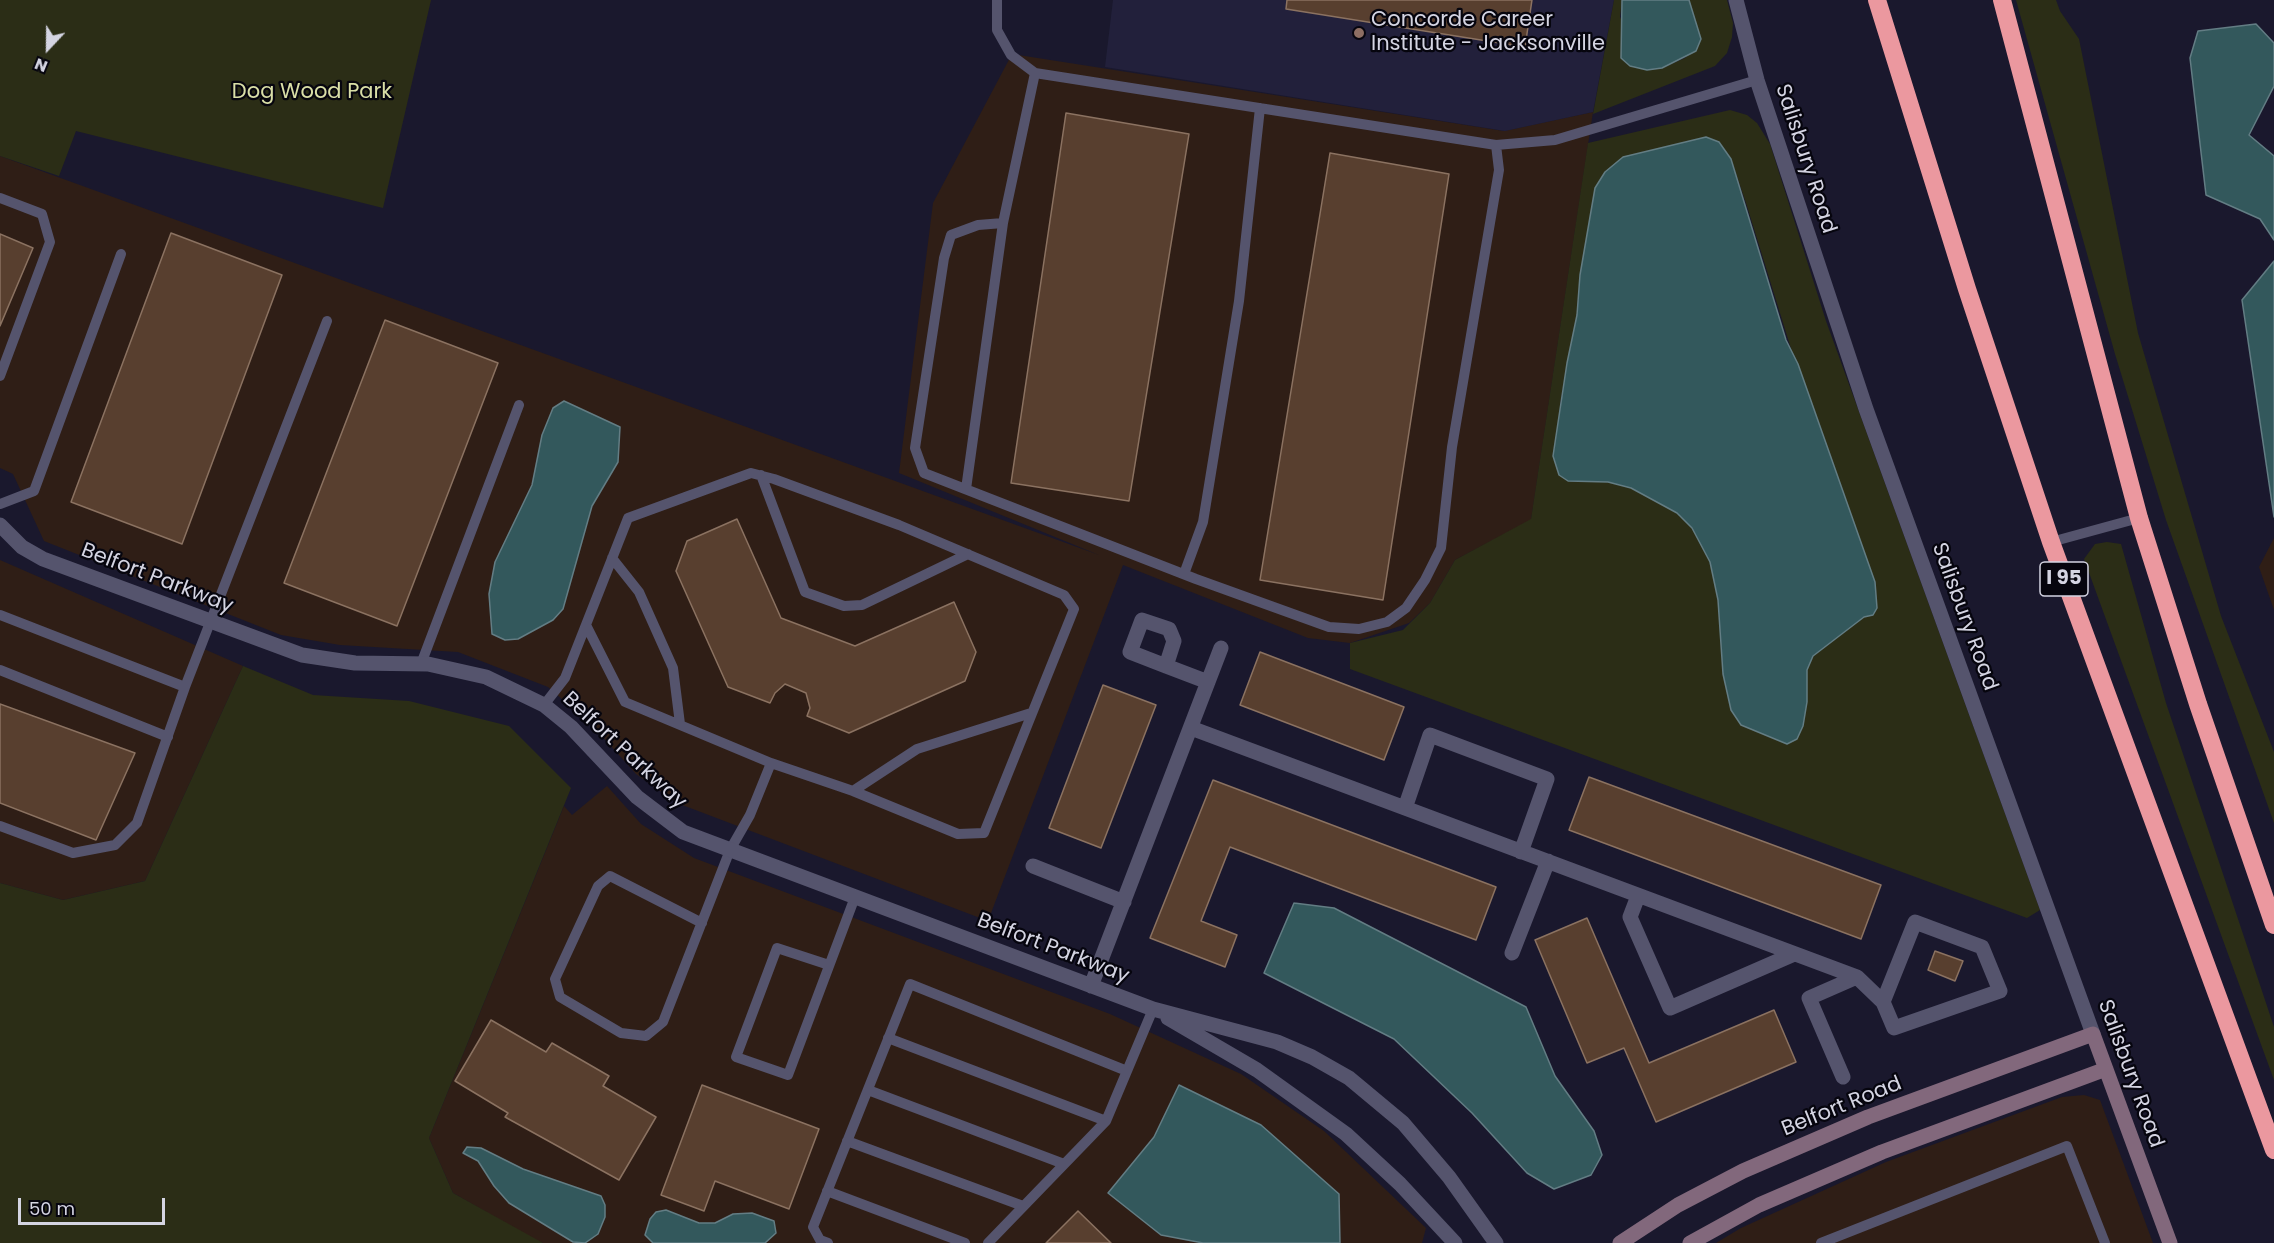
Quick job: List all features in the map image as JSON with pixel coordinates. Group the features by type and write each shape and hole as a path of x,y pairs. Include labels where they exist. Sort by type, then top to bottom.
{"highway":[{"name":"I 95","path":"1877,0 1966,289 2051,542 2274,1149"},
{"path":"2002,0 2139,518 2198,704 2274,925"}],"street":[{"name":"Salisbury Road","path":"1736,0 1757,80 1866,409 2170,1243"},
{"name":"Belfort Parkway","path":"0,525 22,547 43,559 302,655 327,661 421,664 486,677 544,705 571,727 638,797 662,818 683,832 1153,1009 1277,1042 1312,1057 1349,1078 1403,1123 1449,1177 1496,1243"},
{"path":"1091,986 1221,648"},
{"path":"1166,666 1208,682"},
{"path":"1191,728 1857,977 1883,1002 1894,1028 2000,991 1982,947 1916,921 1883,1002"},
{"path":"1405,808 1430,735 1547,779 1521,852"},
{"path":"1512,953 1548,861"},
{"path":"1033,866 1124,902"},
{"path":"1638,896 1630,917 1670,1008 1794,954"},
{"path":"1843,1077 1809,998 1857,977"},
{"name":"Belfort Parkway","path":"1153,1009 1257,1070 1318,1112 1393,1177 1455,1243"},
{"name":"Belfort Road","path":"1620,1243 1678,1206 1743,1171 1868,1117 2093,1034"},
{"path":"1690,1243 1758,1205 1882,1152 2106,1069"}],"lane":[{"path":"997,0 998,30 1011,55 1035,73 1496,145 1555,140 1757,80"},
{"path":"966,489 1003,223 1035,73"},
{"path":"1184,574 1203,522 1239,301 1260,108"},
{"path":"1003,223 978,225 951,235 944,258 915,448 924,473 1184,574 1329,627 1359,629 1387,622 1406,608 1425,580 1441,548 1452,447 1499,170 1496,145"},
{"path":"0,198 42,214 50,242 1,369"},
{"path":"0,504 34,491 121,254"},
{"path":"0,826 74,853 116,845 137,823 185,687 327,321"},
{"path":"421,664 519,405"},
{"path":"544,705 565,678 628,518 751,473 899,525 968,554 1064,595 1074,609 984,833 958,834 853,791 771,763 625,702 586,625"},
{"path":"761,476 805,592 844,606 862,605 968,554"},
{"path":"2051,542 2139,518"},
{"path":"612,558 639,592 673,668 680,724"},
{"path":"0,615 185,687"},
{"path":"0,670 168,736"},
{"path":"853,791 917,749 1031,713"},
{"path":"702,923 610,876 598,886 555,979 560,997 621,1033 646,1036 663,1022 702,923 730,850 750,815 771,763"},
{"path":"829,965 777,948 736,1057 788,1075 855,897"},
{"path":"828,1243 820,1240 813,1227 910,984 1127,1071"},
{"path":"988,1243 1106,1121 1153,1009"},
{"path":"888,1038 1106,1121"},
{"path":"868,1090 1064,1164"},
{"path":"847,1141 1023,1206"},
{"path":"1821,1243 2067,1146 2105,1243"},
{"path":"827,1191 965,1243"}],"shaded area":[{"name":"Concorde Career Institute - Jacksonville","path":"1113,0 1614,0 1593,112 1505,131 1105,67"},
{"path":"1622,0 1689,0 1701,39 1696,51 1662,68 1647,70 1630,66 1621,58"},
{"path":"2256,24 2274,43 2274,86 2249,135 2274,156 2274,240 2260,219 2206,195 2190,58 2198,31"},
{"path":"1012,54 1504,131 1593,112 1531,520 1455,560 1430,603 1409,623 1350,643 1308,638 1123,565 988,921 677,803 636,774 593,726 548,687 458,652 340,645 281,635 44,541 13,474 0,468 0,156 1099,555 899,473 933,203"},
{"path":"1706,137 1719,142 1731,159 1786,340 1798,364 1875,582 1877,608 1873,615 1864,617 1813,656 1807,670 1807,702 1803,726 1797,739 1787,744 1741,725 1731,710 1723,674 1718,600 1710,562 1692,528 1677,513 1631,488 1608,482 1568,481 1559,475 1553,456 1567,363 1577,315 1580,275 1595,188 1605,172 1623,157"},
{"path":"2274,261 2274,517 2242,300"},
{"path":"564,401 620,427 618,462 592,506 563,609 553,620 518,639 505,640 492,634 489,594 495,562 532,485 542,435 553,408"},
{"path":"2274,538 2274,610 2259,567"},
{"path":"0,560 243,666 145,881 63,900 0,883"},
{"path":"607,786 641,824 694,858 1110,1014 1241,1074 1324,1131 1426,1228 1422,1243 543,1243 537,1241 453,1193 429,1138 564,806 572,815"},
{"path":"1294,903 1334,908 1526,1007 1555,1076 1594,1131 1602,1155 1591,1175 1554,1189 1527,1173 1472,1113 1394,1039 1264,973"},
{"path":"1179,1085 1261,1125 1339,1194 1340,1243 1203,1243 1161,1235 1108,1193 1154,1137"},
{"path":"2084,1095 2100,1100 2153,1243 1716,1243 1741,1228 1886,1162 2062,1097"},
{"path":"467,1147 481,1148 523,1169 601,1196 605,1205 605,1217 598,1234 585,1243 573,1242 509,1203 494,1186 478,1161 463,1153"},
{"path":"666,1210 699,1223 715,1223 733,1214 752,1213 774,1221 776,1233 765,1243 653,1243 645,1235 650,1219 656,1212"}],"green space":[{"name":"Dog Wood Park","path":"0,0 431,0 383,208 76,131 59,176 0,156"},
{"path":"1614,0 1622,0 1620,17 1647,70 1662,68 1685,58 1701,39 1689,0 1727,0 1733,23 1727,53 1715,66 1593,114"},
{"path":"2016,0 2056,0 2060,11 2079,39 2138,333 2221,616 2274,752 2274,823 2166,520 2115,354"},
{"path":"1730,110 1747,115 1757,123 1770,144 1826,321 2040,910 2027,918 1350,669 1350,643 1403,630 1430,603 1455,560 1531,519 1588,143","holes":["1719,142 1731,159 1873,614 1864,617 1813,656 1807,670 1807,702 1803,726 1731,711 1723,674 1718,600 1710,562 1692,528 1677,513 1631,488 1608,482 1568,481 1560,404 1577,315 1580,275"]},
{"path":"2107,542 2121,544 2166,703 2274,1027 2274,1080 2084,559 2095,544"},
{"path":"243,666 313,695 409,701 509,726 571,788 429,1138 453,1193 543,1243 0,1243 0,883 63,900 145,881"}],"building":[{"path":"1287,0 1532,0 1525,47 1286,9"},
{"path":"1066,113 1189,134 1129,501 1011,483"},
{"path":"1330,153 1449,174 1383,600 1260,580"},
{"path":"171,233 282,275 182,544 71,502"},
{"path":"0,234 33,248 0,326"},
{"path":"385,320 498,363 397,626 284,583"},
{"path":"737,519 781,618 855,646 954,602 976,652 965,681 849,733 807,716 810,708 806,693 785,684 775,693 770,703 728,687 676,571 687,541"},
{"path":"1260,652 1404,707 1384,760 1240,705"},
{"path":"1103,685 1156,705 1101,848 1049,828"},
{"path":"0,704 135,753 96,840 0,803"},
{"path":"1589,777 1881,885 1861,939 1569,830"},
{"path":"1213,780 1496,887 1476,940 1230,847 1201,921 1237,935 1225,967 1150,938"},
{"path":"1587,918 1649,1063 1774,1010 1796,1062 1656,1122 1624,1048 1587,1063 1535,940"},
{"path":"1935,951 1963,961 1955,981 1928,970"},
{"path":"491,1020 546,1052 552,1043 609,1076 603,1086 656,1117 619,1180 505,1117 508,1113 455,1081"},
{"path":"702,1085 819,1129 789,1209 715,1181 704,1211 661,1195"},
{"path":"1078,1211 1111,1243 1046,1243"}],"place":[{"name":"Concorde Career Institute - Jacksonville","path":"1359,33"}]}
